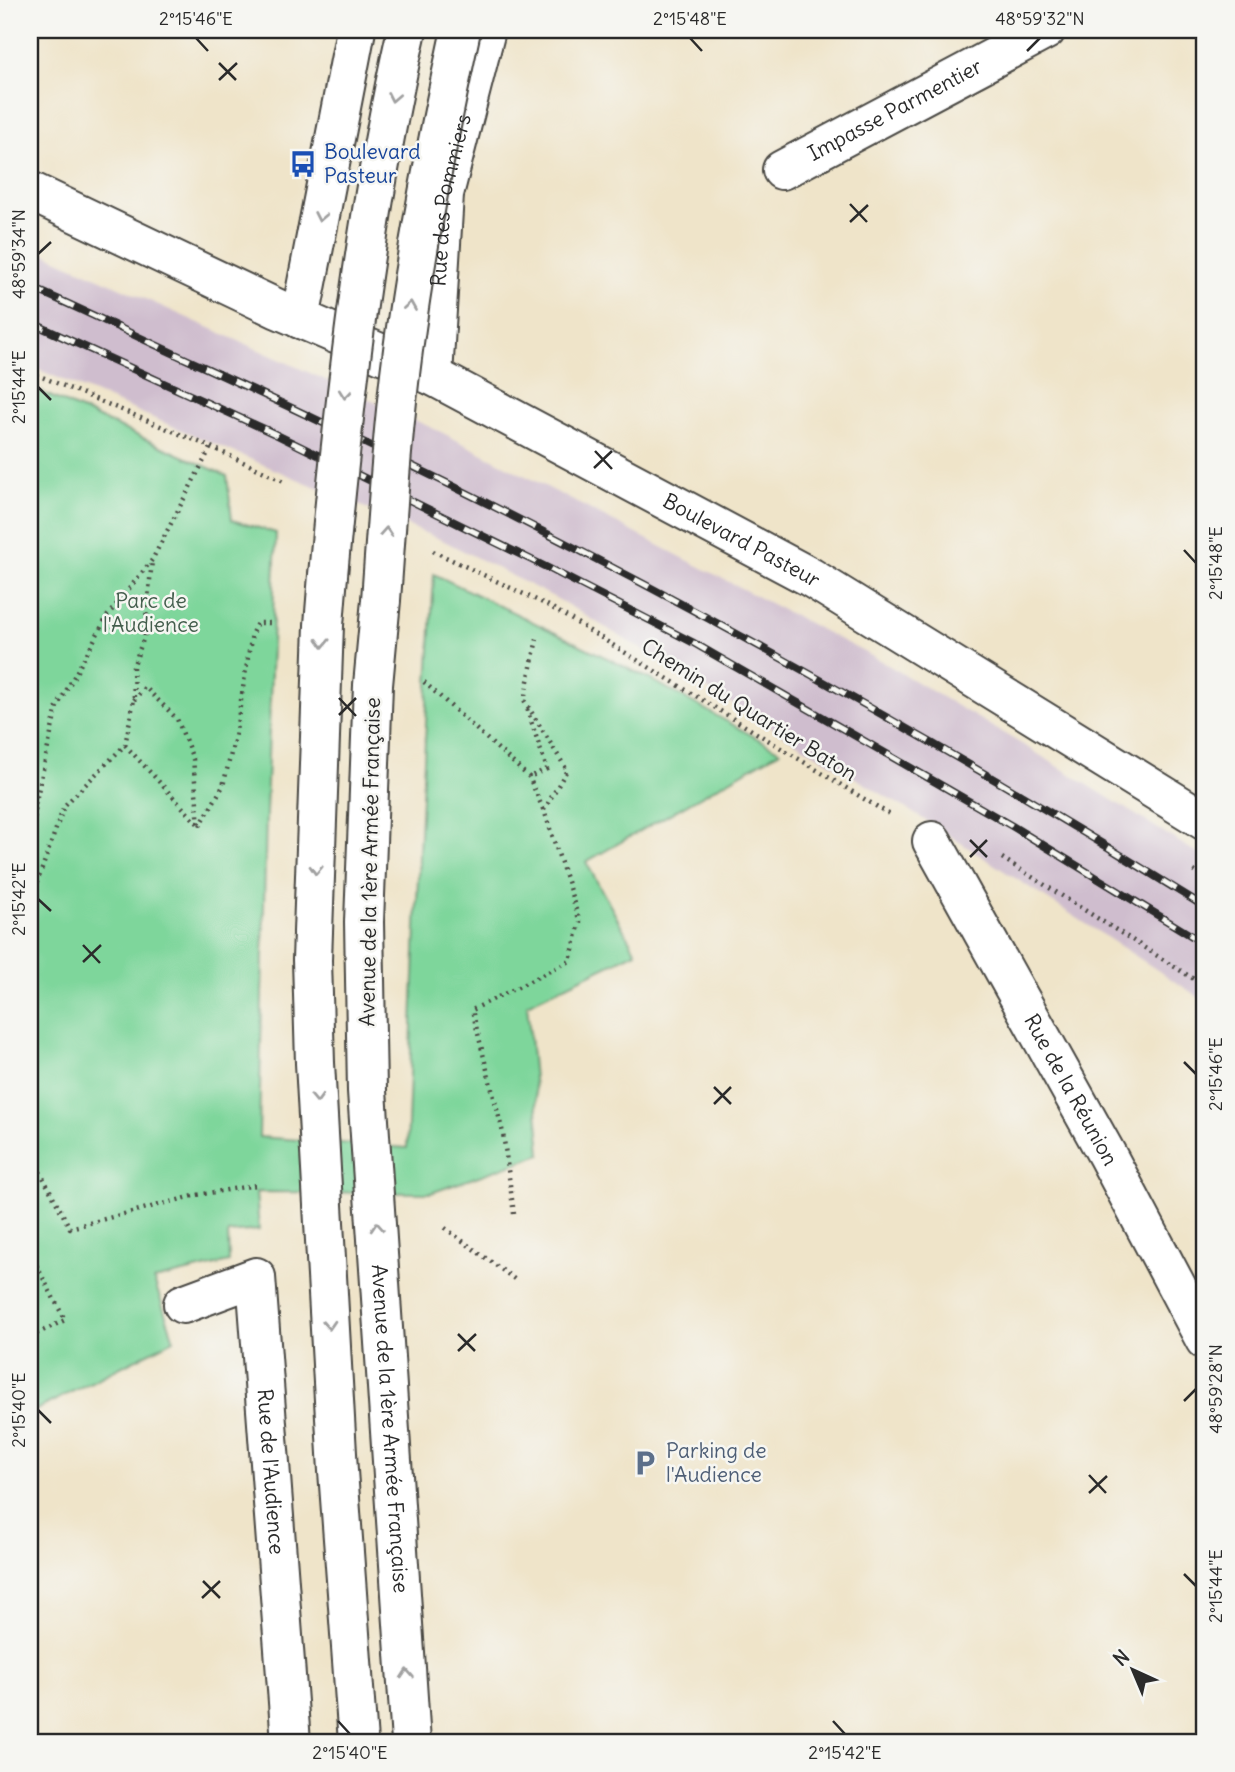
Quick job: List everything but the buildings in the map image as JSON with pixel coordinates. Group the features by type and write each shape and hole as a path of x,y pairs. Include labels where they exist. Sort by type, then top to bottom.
{"main road":[{"path":"300,319 356,30"},
{"path":"358,1742 338,1471 320,1166 312,960 328,575 352,341 383,150 407,30"},
{"name":"Avenue de la 1ère Armée Française","path":"411,1742 367,1091 365,922 373,685 403,349 438,144 461,30"},
{"name":"Rue des Pommiers","path":"433,376 444,194 486,30"},
{"name":"Impasse Parmentier","path":"782,170 1046,30"},
{"name":"Boulevard Pasteur","path":"30,191 300,319 433,376 810,577 1205,821"},
{"name":"Rue de la Réunion","path":"932,841 1107,1155 1205,1340"},
{"name":"Rue de l'Audience","path":"183,1304 256,1277 291,1742"}],"path":[{"path":"30,881 36,802 57,706 108,615 152,560 211,446"},
{"path":"30,903 64,806 125,745 134,700 133,667 144,637 152,560"},
{"name":"Chemin du Quartier Baton","path":"549,606 932,841"},
{"path":"200,826 223,786 235,737 252,633 257,623 278,622"},
{"path":"529,777 547,769 524,700 538,634"},
{"path":"134,700 145,687 177,719 193,759 200,826"},
{"path":"430,688 529,777 544,810 580,922 570,961 472,1010 503,1133 514,1214"},
{"path":"524,700 566,770 544,810"},
{"path":"125,745 200,826"},
{"path":"997,855 1205,986"},
{"path":"30,1153 70,1228 197,1195 256,1185"},
{"path":"445,1228 517,1282"},
{"path":"30,1252 65,1320 30,1337"}],"shaded area":[{"path":"30,247 441,432 881,661 1035,752 1205,858 1205,1001 930,823 563,602 444,541 30,366"}],"green space":[{"name":"Parc de l'Audience","path":"30,387 227,476 232,520 276,533 266,812 259,1137 407,1148 434,574 650,679 780,751 586,862 636,952 527,1004 541,1154 431,1193 256,1192 259,1230 228,1233 229,1262 154,1280 174,1340 30,1413"}],"railway":[{"path":"30,287 334,428 714,621 961,760 1205,907"},
{"path":"30,322 273,433 692,642 1012,826 1205,944"}],"place":[{"name":"Boulevard Pasteur","path":"303,164"},
{"name":"Parking de l'Audience","path":"645,1463"}]}
